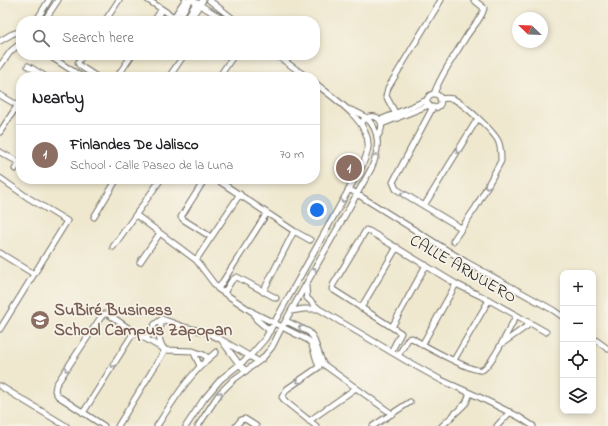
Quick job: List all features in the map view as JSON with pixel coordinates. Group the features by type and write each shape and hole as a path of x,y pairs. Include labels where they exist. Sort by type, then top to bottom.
{"street":[{"path":"39,16 49,0"},
{"path":"47,16 58,0"},
{"path":"108,16 119,0"},
{"path":"148,0 172,16"},
{"path":"178,16 185,0"},
{"path":"209,0 230,16"},
{"path":"397,116 386,96 388,88 441,0"},
{"path":"461,228 396,189 394,182 430,104 429,96 434,94 443,75 467,36 483,14 484,8 474,0"},
{"path":"180,16 196,2"},
{"path":"188,16 196,2"},
{"path":"191,16 196,2"},
{"path":"196,2 218,16"},
{"path":"157,16 162,9"},
{"path":"0,41 16,33"},
{"path":"0,66 11,51 16,47"},
{"path":"56,60 74,72"},
{"path":"80,60 78,63 80,66 89,72"},
{"path":"120,72 129,60"},
{"path":"172,72 181,60"},
{"path":"222,72 230,60"},
{"path":"283,60 300,72"},
{"path":"28,66 35,72"},
{"path":"186,426 204,399 221,379 250,356 265,339 362,166 368,147 367,135 361,123 320,87"},
{"path":"0,94 16,104"},
{"path":"381,122 430,104 440,104 438,95 434,94"},
{"path":"440,99 446,98 455,100 478,118 499,141 502,154 501,161 476,207 453,241"},
{"path":"198,426 219,394 233,380 258,362 272,347 374,162 377,154 377,137 373,125 366,118 343,106"},
{"path":"0,132 16,107"},
{"path":"361,123 366,118 376,117 381,122 381,130 377,137"},
{"path":"424,206 478,118"},
{"path":"0,152 16,160"},
{"path":"0,178 27,197 67,220 0,329"},
{"path":"94,216 114,184"},
{"path":"113,247 158,184"},
{"path":"202,184 181,216 184,220 211,237"},
{"path":"224,184 310,240"},
{"path":"349,189 466,262 560,315"},
{"path":"196,260 240,194"},
{"path":"218,289 267,213"},
{"path":"136,216 196,260 218,289 254,313 308,340 311,343 319,367 287,389 282,397 286,402 316,426"},
{"name":"CALLE ARNUERO","path":"361,308 332,288 366,230 397,247 456,284 489,300 546,332"},
{"path":"263,292 294,231"},
{"path":"140,262 160,233"},
{"path":"318,244 326,249"},
{"path":"391,352 401,334 361,308 397,247"},
{"path":"0,253 34,274"},
{"path":"392,327 426,265"},
{"path":"224,293 232,280 237,277 276,298"},
{"path":"422,345 456,284"},
{"path":"306,285 307,298 319,310 441,380 510,412 533,426"},
{"path":"454,360 489,300"},
{"path":"291,311 304,309 319,310"},
{"path":"254,313 256,319 270,331"},
{"path":"104,426 58,396 55,391 56,385 100,317 104,314 108,314 146,340 165,350 193,351 208,358"},
{"path":"398,356 408,339 412,338 422,345 454,360 476,370 482,370 500,345 516,316"},
{"path":"162,319 184,327 205,332 220,339 258,362"},
{"path":"146,340 155,324 162,319"},
{"path":"162,319 158,338 160,344 165,350"},
{"path":"286,321 309,332 316,342 323,364 392,414"},
{"path":"500,345 530,324"},
{"path":"83,413 134,332"},
{"path":"220,339 246,371"},
{"path":"596,340 608,349"},
{"path":"118,426 165,350"},
{"path":"193,351 200,366"},
{"path":"157,426 184,384 208,358 216,352"},
{"path":"309,421 356,388"},
{"path":"1,389 46,413 66,426"},
{"path":"442,426 466,403 470,393"},
{"path":"373,426 410,402"},
{"path":"497,426 510,412"},
{"path":"236,426 241,420 245,419 249,420 256,426"}],"place":[{"name":"Finlandes De Jalisco","path":"349,168"},
{"name":"SuBiré Business School Campus Zapopan","path":"40,320"}]}
